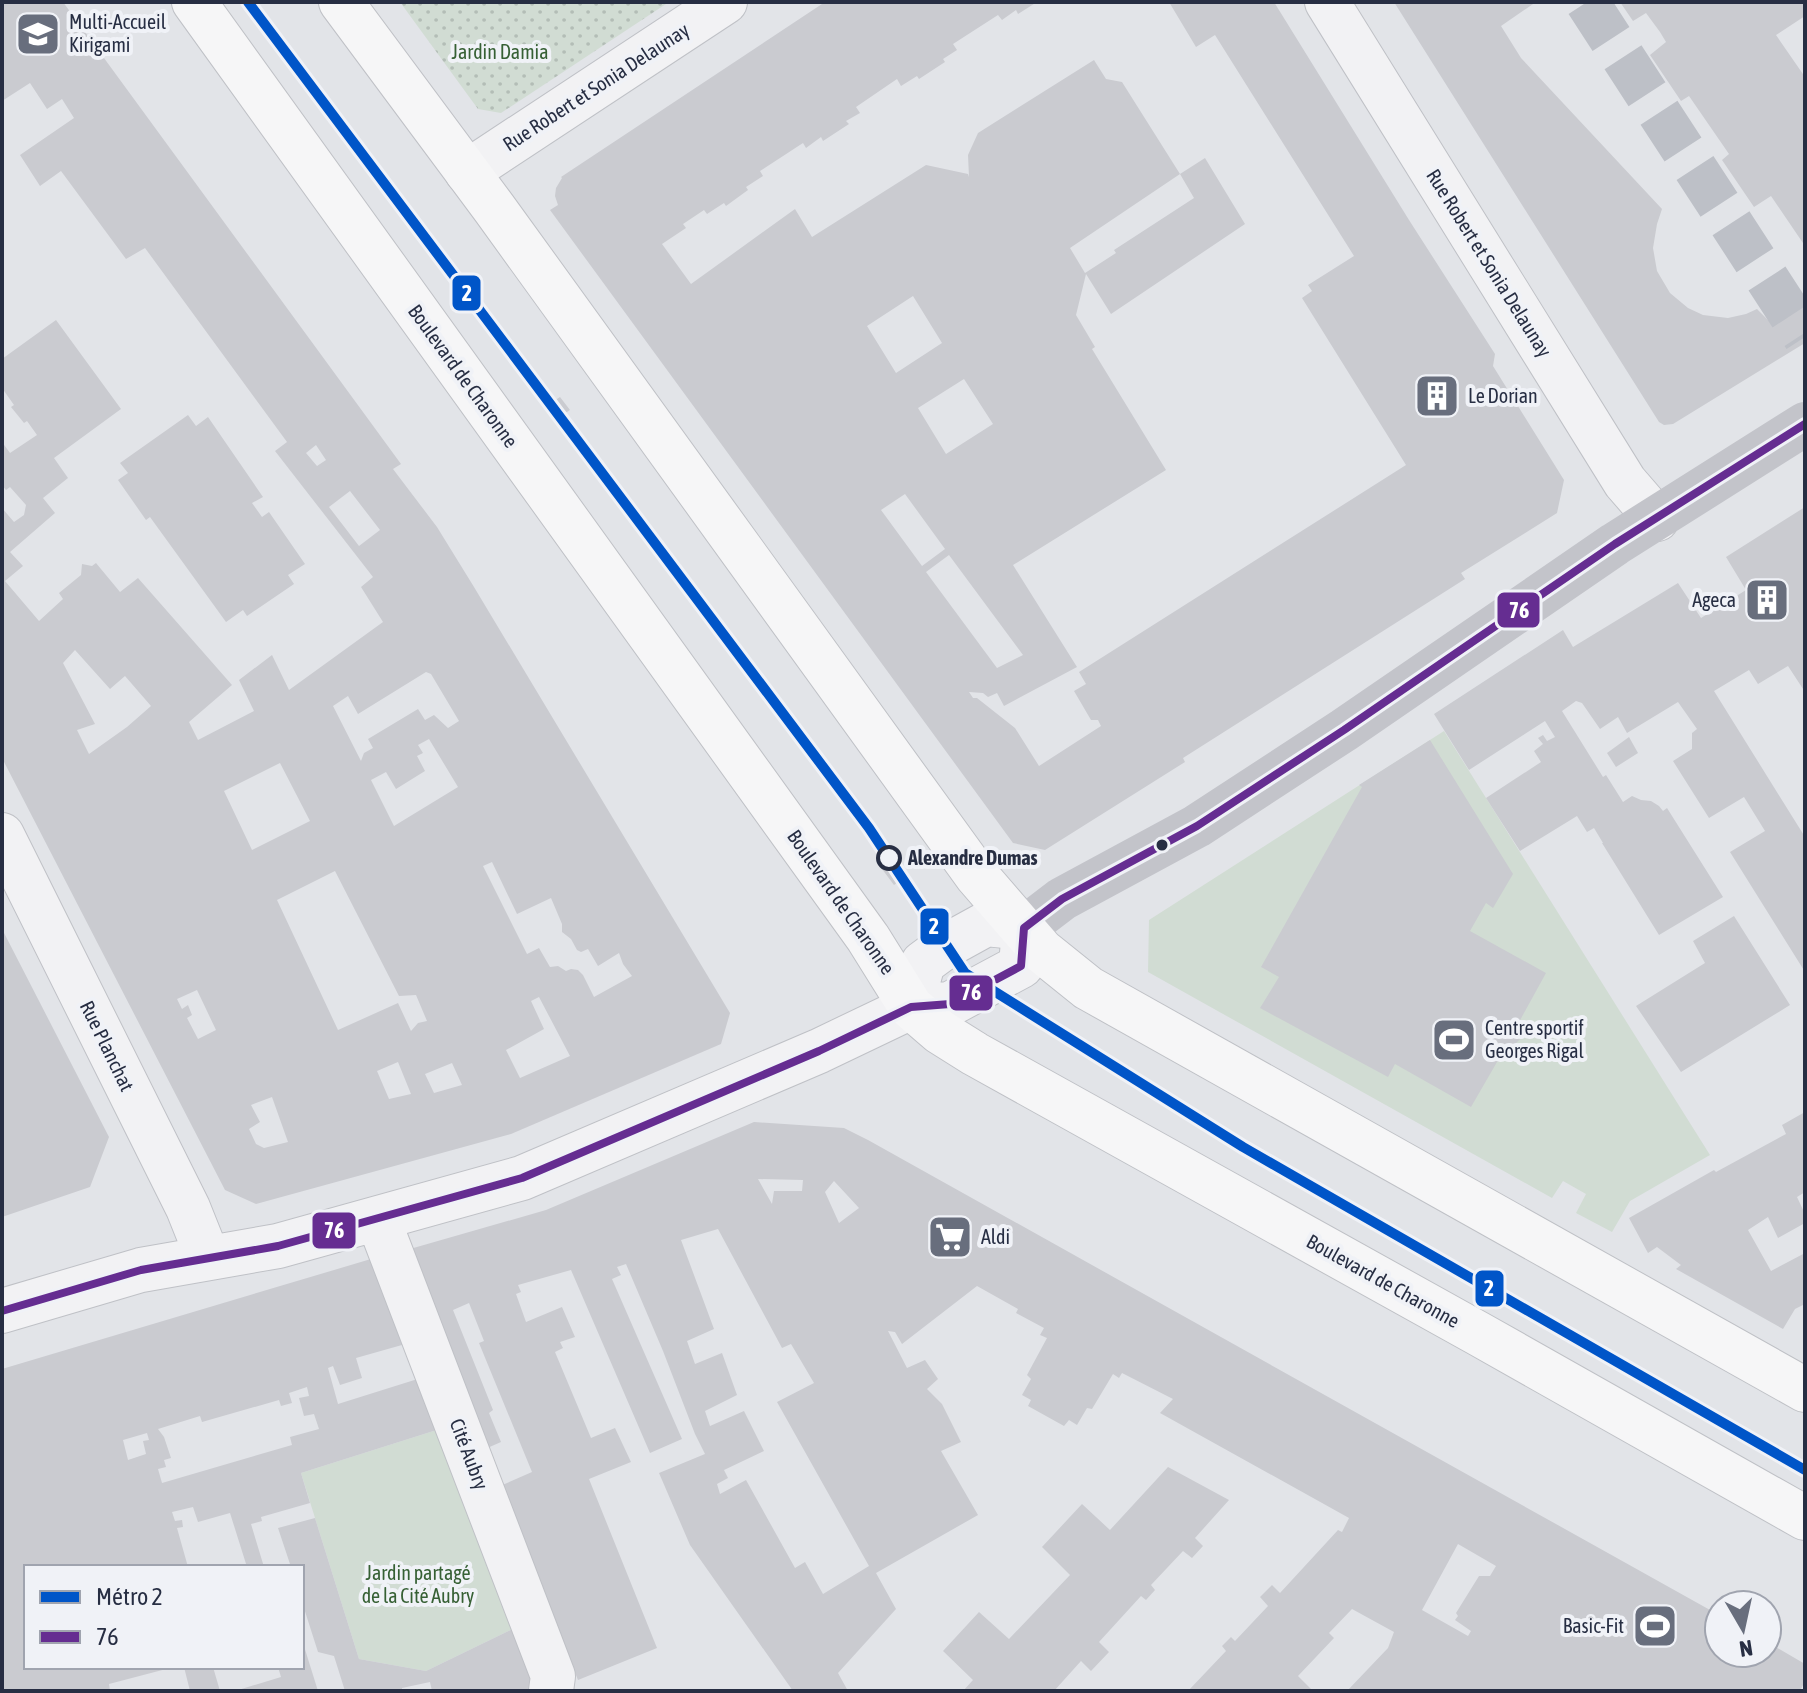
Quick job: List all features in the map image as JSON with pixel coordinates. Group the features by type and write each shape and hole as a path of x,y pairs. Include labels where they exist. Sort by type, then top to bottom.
{"main road":[{"name":"Boulevard de Charonne","path":"194,2 868,938 911,1007 940,1032 975,1054 1805,1518"},
{"path":"341,2 977,876 1042,951 1088,988 1805,1390"}],"street":[{"name":"Rue Robert et Sonia Delaunay","path":"467,172 725,2"},
{"name":"Rue Robert et Sonia Delaunay","path":"1327,2 1625,482 1657,519"},
{"path":"2,1311 141,1270 278,1246 522,1178 819,1051 911,1007 923,963 946,946 986,924 1024,928 1062,899 1197,826 1344,730 1615,544 1805,424"},
{"name":"Rue Planchat","path":"2,835 188,1208 208,1258"},
{"name":"Cité Aubry","path":"378,1219 553,1676 551,1691"}],"green space":[{"name":"Jardin Damia","path":"400,2 669,2 501,113 478,109"},
{"name":"Centre sportif Georges Rigal","path":"1444,731 1710,1155 1630,1201 1612,1232 1576,1213 1586,1194 1563,1181 1552,1198 1148,972 1149,920"},
{"name":"Jardin partagé de la Cité Aubry","path":"443,1428 519,1626 426,1671 359,1659 301,1473"}],"building":[{"path":"2,2 63,2 401,464 393,469 437,527 730,1013 721,1044 511,1134 256,1204 225,1190 2,758 2,508 14,522 24,515 26,505 10,487 6,490 2,485 2,442 10,453 37,435 11,407 14,405 2,388 2,359 56,320 121,409 54,458 68,478 43,498 55,513 10,552 23,566 5,581 39,621 63,599 59,593 81,575 82,564 92,566 96,563 120,592 138,578 232,685 189,722 198,740 254,711 239,680 272,655 289,690 383,622 361,587 373,577 275,451 287,442 145,248 126,259 61,171 40,186 20,155 74,118 62,99 47,109 30,83 2,101","holes":["316,445 326,460 317,466 306,453","350,491 380,530 359,546 329,507","75,650 110,689 125,676 151,706 89,754 77,730 95,724 63,663","426,672 431,674 459,721 448,728 434,715 425,720 418,709 368,739 373,748 364,753 361,761 333,706 348,696 358,714","429,739 458,787 394,826 371,780 386,772 396,789 425,771 417,756 423,753 418,745","280,763 310,821 252,850 224,791","492,862 517,914 551,898 562,924 562,932 571,939 577,950 588,949 598,966 619,953 632,976 594,997 578,970 550,967 539,948 527,954 483,866","335,871 399,996 416,995 427,1021 418,1023 411,1031 398,1003 338,1030 277,900","197,990 216,1030 198,1039 187,1018 192,1015 188,1005 182,1009 177,999","539,997 570,1056 520,1078 506,1050 544,1029 531,1001","398,1062 411,1094 389,1099 377,1071","452,1063 462,1085 434,1093 425,1074","272,1097 288,1142 264,1148 256,1144 249,1129 260,1122 251,1105"]},
{"path":"825,2 1037,2 1018,14 1016,10 1002,20 998,15 953,44 957,50 943,59 945,62 919,79 917,76 901,86 897,79 856,107 860,113 846,121 849,124 823,141 821,137 806,148 803,143 760,171 763,176 726,206 724,203 707,214 704,210 683,224 686,228 662,244 691,284 795,209 812,237 926,165 968,174 969,177 968,155 978,133 1094,60 1106,79 1122,82 1180,174 1205,158 1245,224 1111,314 1086,274 1076,315 1095,347 1092,349 1166,470 1013,565 1077,667 1004,706 997,693 988,697 983,693 969,692 1015,728 1039,766 1101,726 1098,720 1091,720 1074,691 1086,684 1079,672 1406,465 1302,298 1312,291 1308,285 1354,256 1215,35 1196,47 1169,2 1274,2 1495,354 1493,366 1564,480 1557,513 1461,573 1465,579 1183,758 1185,762 1045,850 1013,843 550,210 558,205 555,196 561,177","holes":["1180,174 1194,198 1114,250 1116,253 1085,273 1070,248","913,296 942,343 896,373 867,326","964,379 993,424 946,454 918,408","905,494 945,549 922,566 881,510","949,555 1023,655 997,668 926,572"]},
{"path":"1394,2 1536,2 1501,26 1521,58 1662,209 1653,248 1657,271 1670,293 1688,308 1703,315 1728,318 1757,309 1769,321 1805,298 1805,343 1673,424 1659,422"},
{"path":"1620,2 1805,2 1805,16 1776,35 1805,77 1805,246 1771,196 1754,207 1722,160 1729,154 1689,96 1681,101 1650,55 1666,42 1660,32 1646,13 1633,21"},
{"path":"560,397 570,410 558,418 548,405"},
{"path":"188,415 196,426 208,417 263,497 252,503 262,517 269,512 305,564 288,575 294,584 247,616 243,610 226,622 150,517 146,520 118,480 128,473 120,463"},
{"path":"1805,507 1805,692 1788,666 1758,684 1749,670 1714,691 1805,837 1805,972 1730,852 1765,831 1744,797 1709,818 1673,761 1692,749 1692,733 1697,729 1678,702 1627,733 1618,717 1600,729 1582,703 1576,701 1562,711 1603,777 1606,775 1623,802 1632,796 1651,801 1663,811 1667,808 1723,897 1659,935 1594,828 1587,832 1577,816 1520,851 1486,798 1541,762 1534,751 1543,744 1538,738 1543,735 1547,741 1555,737 1545,721 1469,770 1434,714 1563,630 1573,647 1678,583 1701,618 1746,590 1726,557"},
{"path":"1629,737 1638,753 1616,767 1607,753"},
{"path":"1430,740 1513,874 1493,908 1486,903 1470,931 1546,973 1513,1033 1521,1038 1497,1062 1471,1107 1395,1064 1388,1077 1260,1008 1279,977 1261,967 1362,787 1359,785"},
{"path":"890,863 902,879 894,885 882,869"},
{"path":"1734,916 1790,1005 1681,1072 1636,1006 1705,963 1693,941"},
{"path":"2,929 109,1137 90,1187 2,1217"},
{"path":"1805,1112 1805,1192 1797,1197 1805,1214 1805,1223 1778,1238 1768,1217 1748,1230 1771,1271 1805,1253 1805,1304 1795,1309 1783,1329 1676,1269 1681,1265 1657,1247 1648,1253 1629,1218 1786,1134 1782,1125"},
{"path":"754,1122 844,1128 1703,1606 1703,1669 1783,1669 1783,1651 1805,1664 1805,1681 1800,1691 1347,1691 1388,1648 1394,1632 1352,1609 1329,1633 1334,1638 1298,1676 1313,1691 1188,1691 1226,1651 1222,1646 1231,1637 1235,1641 1268,1606 1260,1597 1272,1585 1280,1593 1338,1530 1342,1532 1349,1518 1160,1413 1173,1399 1122,1373 1119,1378 1113,1374 1092,1409 1087,1408 1077,1425 1069,1420 1064,1426 1028,1406 1031,1400 1022,1395 1031,1379 1027,1375 1047,1338 1040,1335 1044,1328 977,1286 902,1344 895,1332 888,1331 907,1368 925,1360 938,1379 927,1389 942,1404 961,1442 941,1451 978,1515 876,1573 896,1609 838,1673 848,1691 793,1691 690,1545 659,1473 705,1454 626,1264 617,1267 621,1275 612,1279 682,1439 650,1453 571,1270 518,1285 521,1292 516,1294 526,1322 562,1307 575,1337 560,1342 563,1348 555,1352 591,1438 615,1428 631,1462 589,1479 657,1648 578,1680 500,1486 532,1472 479,1343 484,1341 469,1303 453,1310 493,1410 489,1413 501,1442 485,1449 403,1251 546,1210","holes":["758,1179 803,1180 802,1191 774,1191 772,1204","834,1181 859,1208 839,1223 825,1192","718,1229 782,1348 791,1344 814,1383 777,1402 869,1566 823,1594 805,1562 795,1568 746,1480 720,1494 717,1484 728,1478 724,1470 764,1451 744,1411 710,1426 705,1411 737,1395 722,1353 695,1364 687,1341 714,1329 681,1240","1458,1544 1496,1566 1490,1576 1479,1576 1456,1613 1458,1616 1455,1620 1471,1631 1468,1636 1422,1610"]},
{"path":"381,1256 409,1343 356,1358 362,1378 340,1385 333,1366 328,1368 338,1404 424,1377 443,1428 301,1473 310,1503 261,1517 262,1521 251,1524 263,1565 246,1565 230,1513 198,1522 193,1507 172,1512 175,1521 182,1520 183,1527 177,1528 187,1565 24,1565 24,1669 166,1669 109,1684 110,1691 2,1691 2,1369","holes":["307,1387 309,1396 299,1398 304,1416 314,1414 319,1429 290,1437 292,1445 162,1483 158,1469 166,1467 164,1460 171,1458 158,1429 200,1416 202,1422 279,1400 281,1406 292,1403 289,1393","147,1433 149,1440 143,1441 146,1454 128,1460 123,1440"]},
{"path":"1168,1467 1229,1500 1195,1538 1203,1546 1192,1558 1183,1551 1151,1585 1155,1590 1146,1600 1141,1596 1099,1642 1109,1652 1091,1671 1081,1661 1054,1691 963,1691 973,1680 943,1651 979,1612 1009,1639 1070,1575 1042,1547 1082,1504 1110,1530"},
{"path":"315,1518 359,1659 426,1671 519,1626 529,1653 533,1691 432,1691 430,1682 402,1688 402,1691 345,1691 334,1656 318,1652 304,1608 304,1565 290,1565 278,1528"},
{"path":"304,1646 318,1691 235,1691 281,1677 279,1669 304,1669"},
{"path":"184,1669 214,1669 220,1691 190,1691"}],"tunnel":[{"path":"1587,2 1805,337"}],"metro line":[{"name":"2","path":"248,2 869,828 965,973 1243,1147 1805,1470"}],"transit line":[{"name":"76","path":"2,1311 141,1270 278,1246 522,1178 819,1051 911,1007 950,1004 1021,966 1024,928 1062,899 1197,826 1344,730 1615,544 1805,424"}],"place":[{"name":"Multi-Accueil Kirigami","path":"38,34"},
{"name":"Le Dorian","path":"1437,396"},
{"name":"Ageca","path":"1767,600"},
{"name":"Alexandre Dumas","path":"889,858"},
{"name":"Centre sportif Georges Rigal","path":"1454,1040"},
{"name":"Aldi","path":"950,1237"},
{"name":"Basic-Fit","path":"1655,1626"}]}
